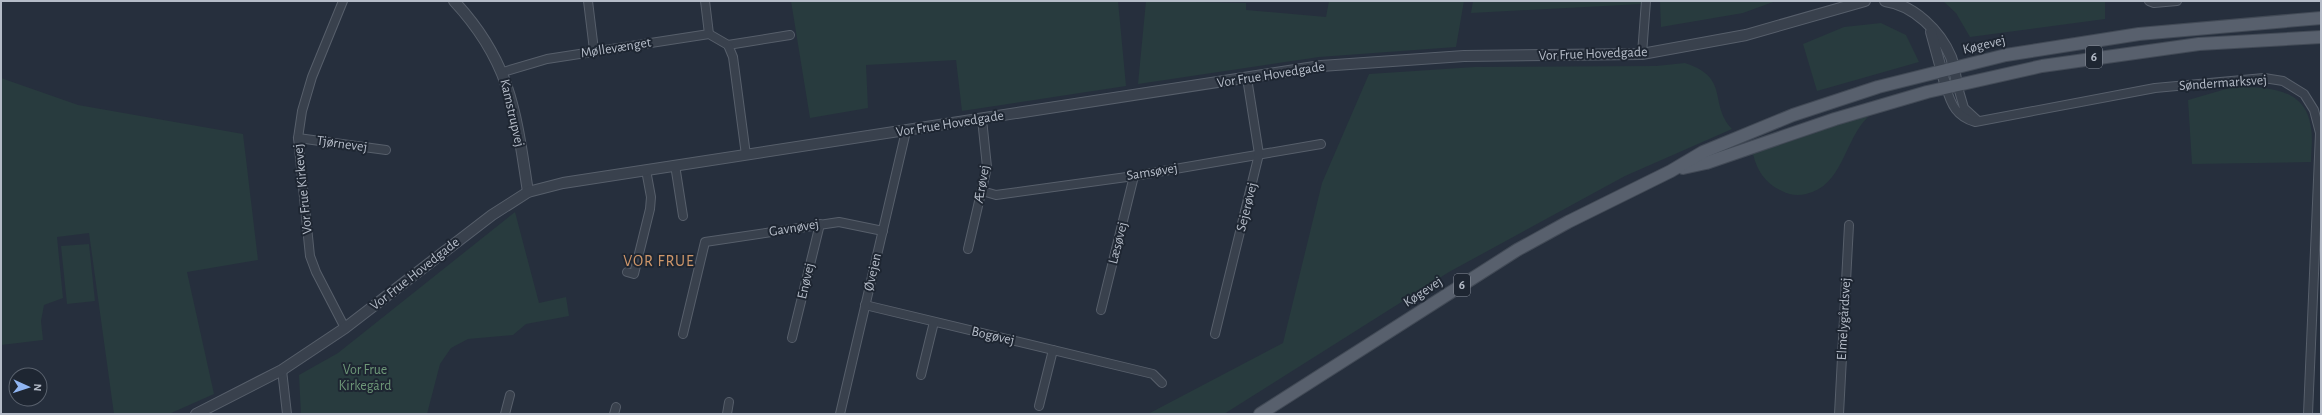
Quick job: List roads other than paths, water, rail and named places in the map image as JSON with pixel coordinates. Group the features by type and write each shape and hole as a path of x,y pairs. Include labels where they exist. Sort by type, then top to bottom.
{"main road":[{"name":"Køgevej","path":"1260,414 1518,250 1596,208 1671,171 1703,152 1793,115 1878,87 1948,69 2048,48 2139,34 2321,18"},
{"name":"Køgevej","path":"1671,171 1706,163 1835,119 1952,85 2063,62 2199,44 2321,37"}],"street":[{"name":"Vor Frue Kirkevej","path":"343,1 312,77 302,112 298,138 310,256 316,272 345,328"},
{"name":"Kamstrupvej","path":"454,1 475,24 489,44 503,72 516,115 528,192"},
{"path":"588,1 594,50"},
{"path":"705,1 709,34 728,45 733,57 746,155"},
{"path":"1642,54 1646,1"},
{"name":"Vor Frue Hovedgade","path":"196,414 282,370 345,328 492,214 528,192 563,183 1321,66 1464,56 1642,54 1746,35 1865,1"},
{"path":"1885,1 1911,10 1928,25 1948,69 1952,85"},
{"path":"2148,1 2154,3 2177,1"},
{"name":"Møllevænget","path":"503,72 547,59 594,50 709,34"},
{"path":"728,45 790,35"},
{"name":"Sejerøvej","path":"1215,334 1259,154 1247,78"},
{"name":"Søndermarksvej","path":"1952,85 1964,108 1976,120 1986,122 2081,101 2210,82 2264,78 2283,81 2304,94 2314,110 2320,133 2308,414"},
{"name":"Ærøvej","path":"968,249 987,167 982,119"},
{"name":"Øvejen","path":"840,414 906,131"},
{"name":"Tjørnevej","path":"298,138 386,150"},
{"name":"Samsøvej","path":"982,191 996,195 1134,176 1321,144"},
{"path":"675,165 683,216"},
{"path":"627,272 634,274 650,209 651,197 646,170"},
{"name":"Læsøvej","path":"1101,310 1134,176"},
{"name":"Gavnøvej","path":"683,334 705,242 820,224 852,223 883,231"},
{"name":"Enøvej","path":"792,338 820,224"},
{"name":"Elmelygårdsvej","path":"1839,414 1849,225"},
{"name":"Bogøvej","path":"865,305 1153,374 1162,383"},
{"path":"921,375 934,322"},
{"path":"1039,406 1052,350"},
{"path":"282,370 287,414"},
{"path":"505,414 510,395"},
{"path":"727,414 729,402"}],"district":[{"name":"VOR FRUE","path":"659,261"}],"park label":[{"name":"Vor Frue Kirkegård","path":"365,378"}]}
